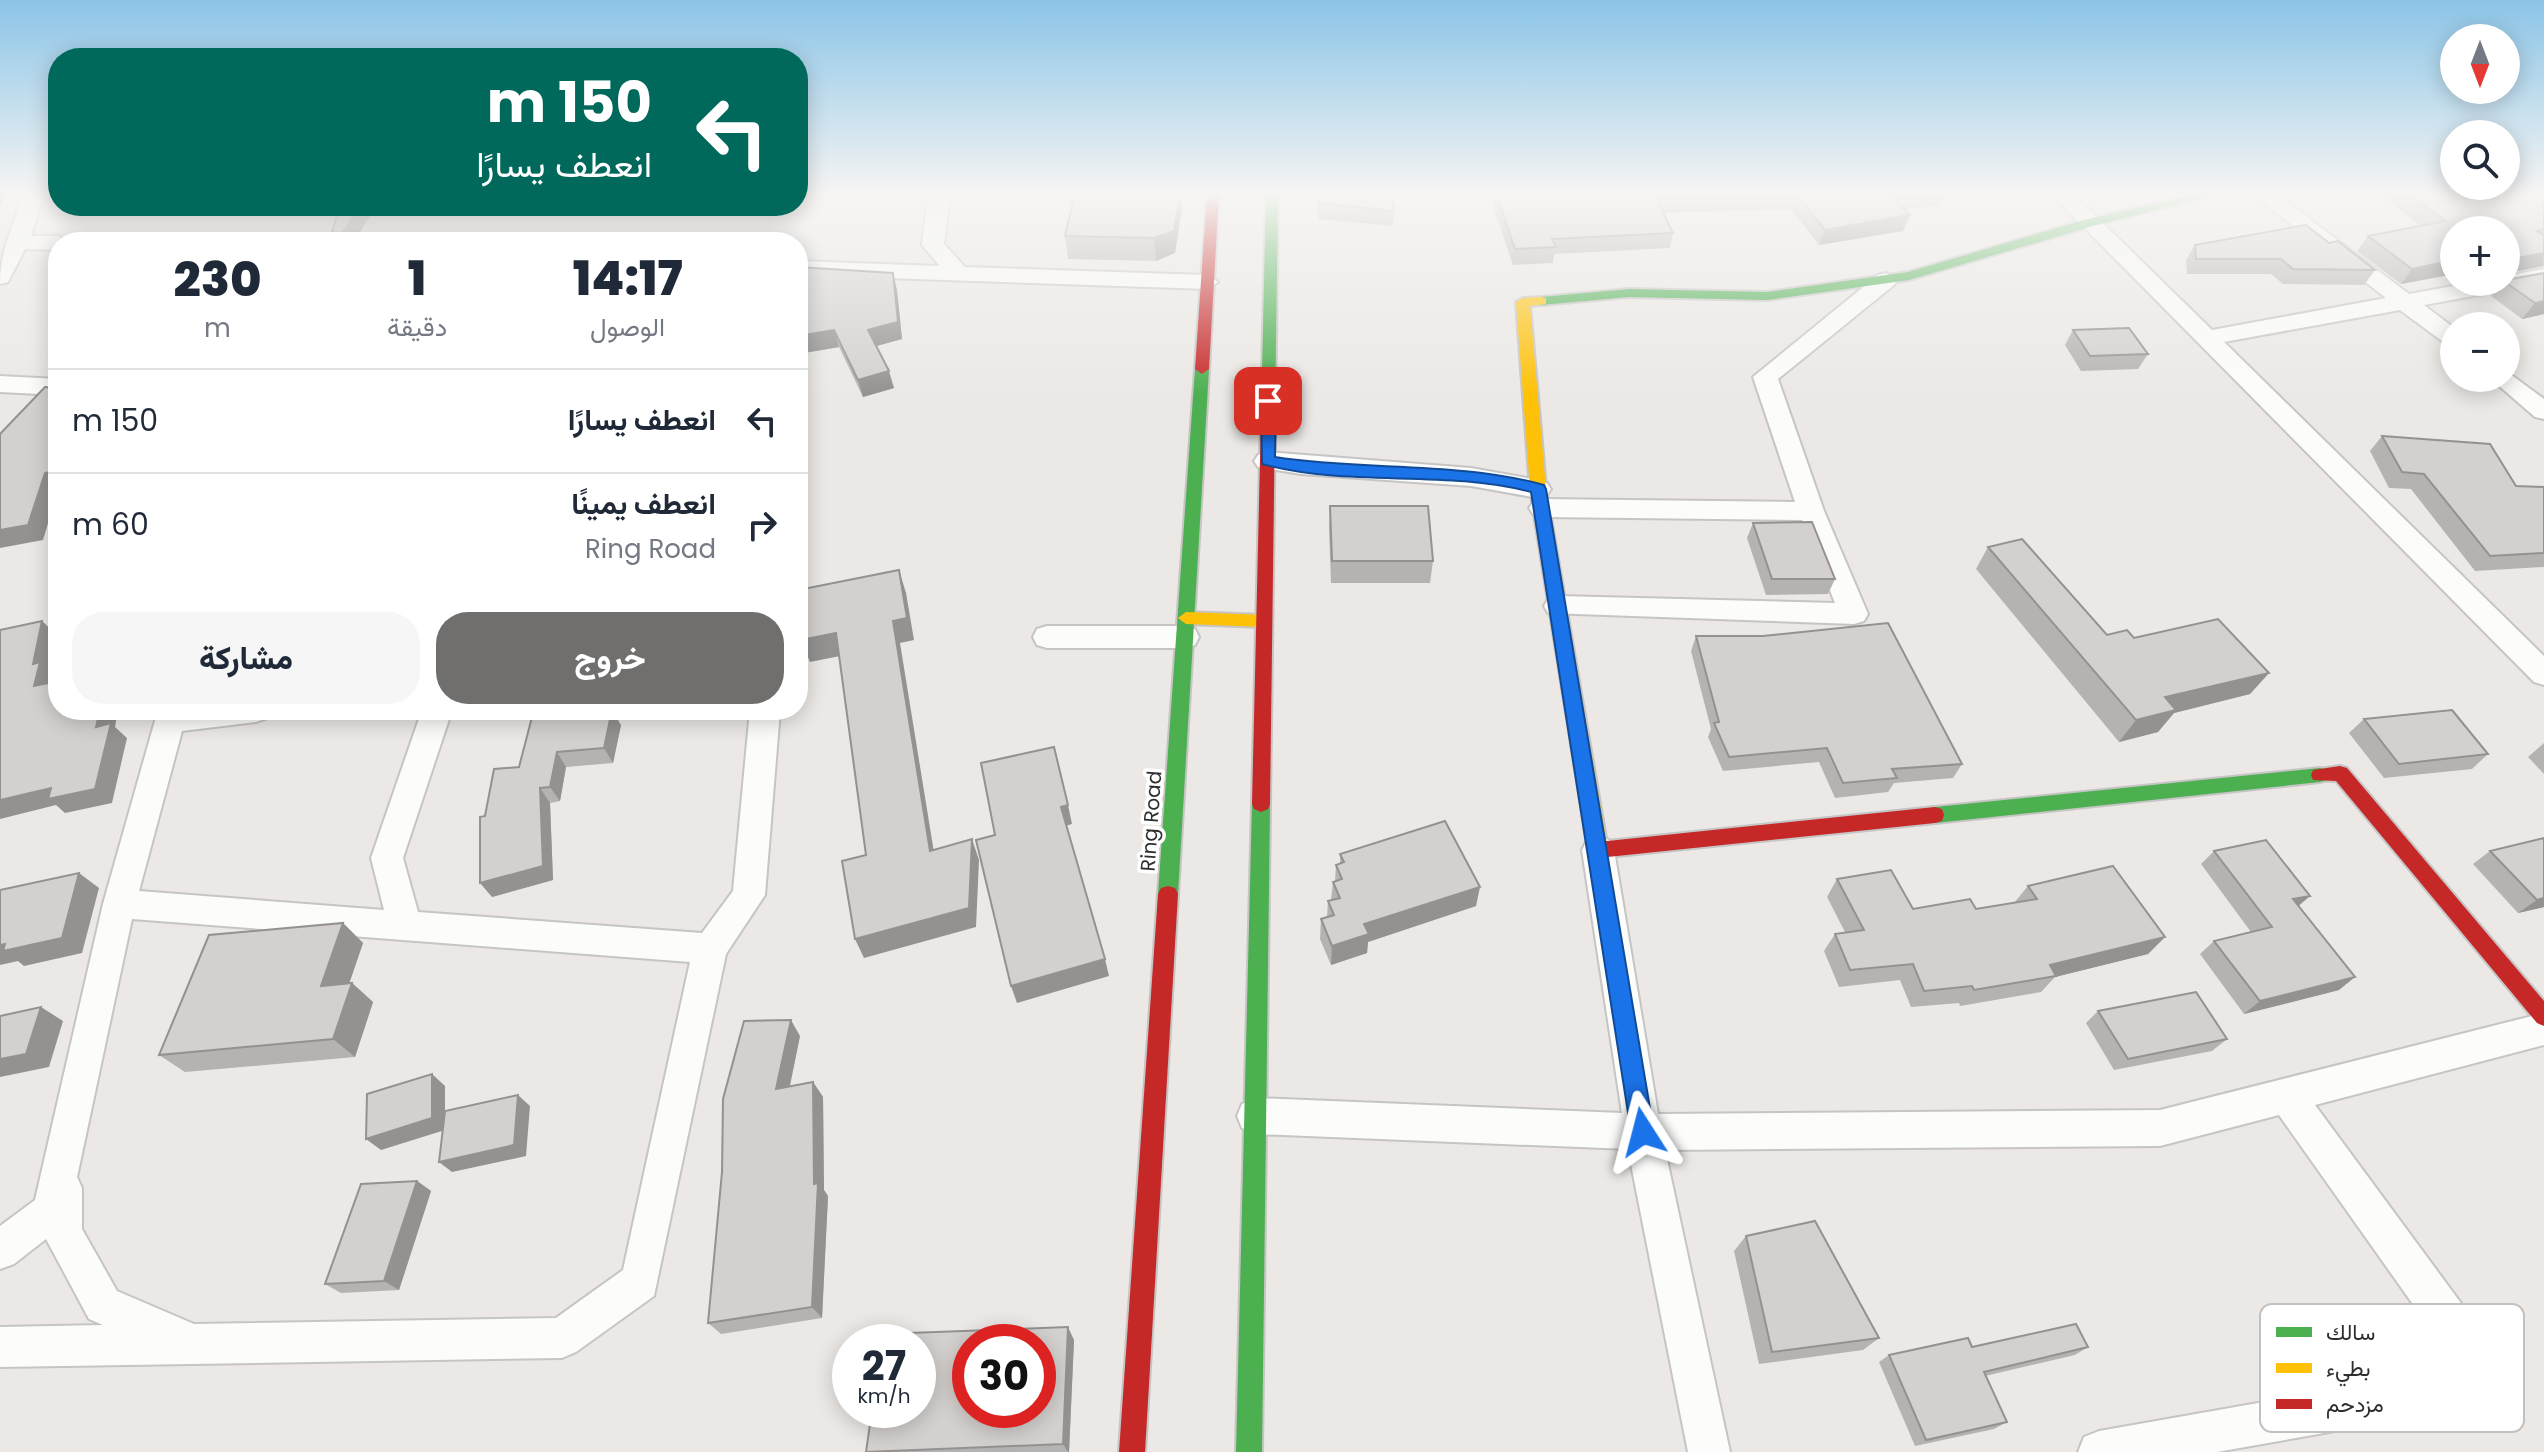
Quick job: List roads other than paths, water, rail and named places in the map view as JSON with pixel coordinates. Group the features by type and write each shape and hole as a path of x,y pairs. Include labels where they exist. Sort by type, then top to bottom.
{"main road":[{"name":"Ring Road","path":"1132,1452 1208,261"},
{"path":"1249,1452 1271,261"},
{"path":"1961,261 1909,276 1767,296 1629,293 1523,302 1540,498 1598,850 2340,773 2544,1016"},
{"path":"1185,628 1264,621"}],"street":[{"path":"947,261 959,274"},
{"path":"2126,261 2544,674"},
{"path":"2351,261 2440,328"},
{"path":"808,268 1207,282"},
{"path":"2204,339 2544,276"},
{"path":"1558,606 1854,614 1811,511 1765,377 1886,280"},
{"path":"0,384 48,386"},
{"path":"2520,392 2544,411"},
{"path":"1267,461 1324,470 1493,477 1540,498 1811,511"},
{"path":"1047,637 1185,628"},
{"path":"0,1250 51,1211 119,904 170,720"},
{"path":"405,927 387,858 434,720"},
{"path":"0,1347 562,1338 640,1282 710,949 749,895 764,720"},
{"path":"1598,850 1643,1132 1709,1452"},
{"path":"119,904 710,949"},
{"path":"1255,1116 1643,1132 2160,1128 2544,1029"},
{"path":"2286,1095 2437,1304"},
{"path":"63,1162 63,1233 103,1305 194,1344"},
{"path":"2099,1452 2260,1423"}]}
